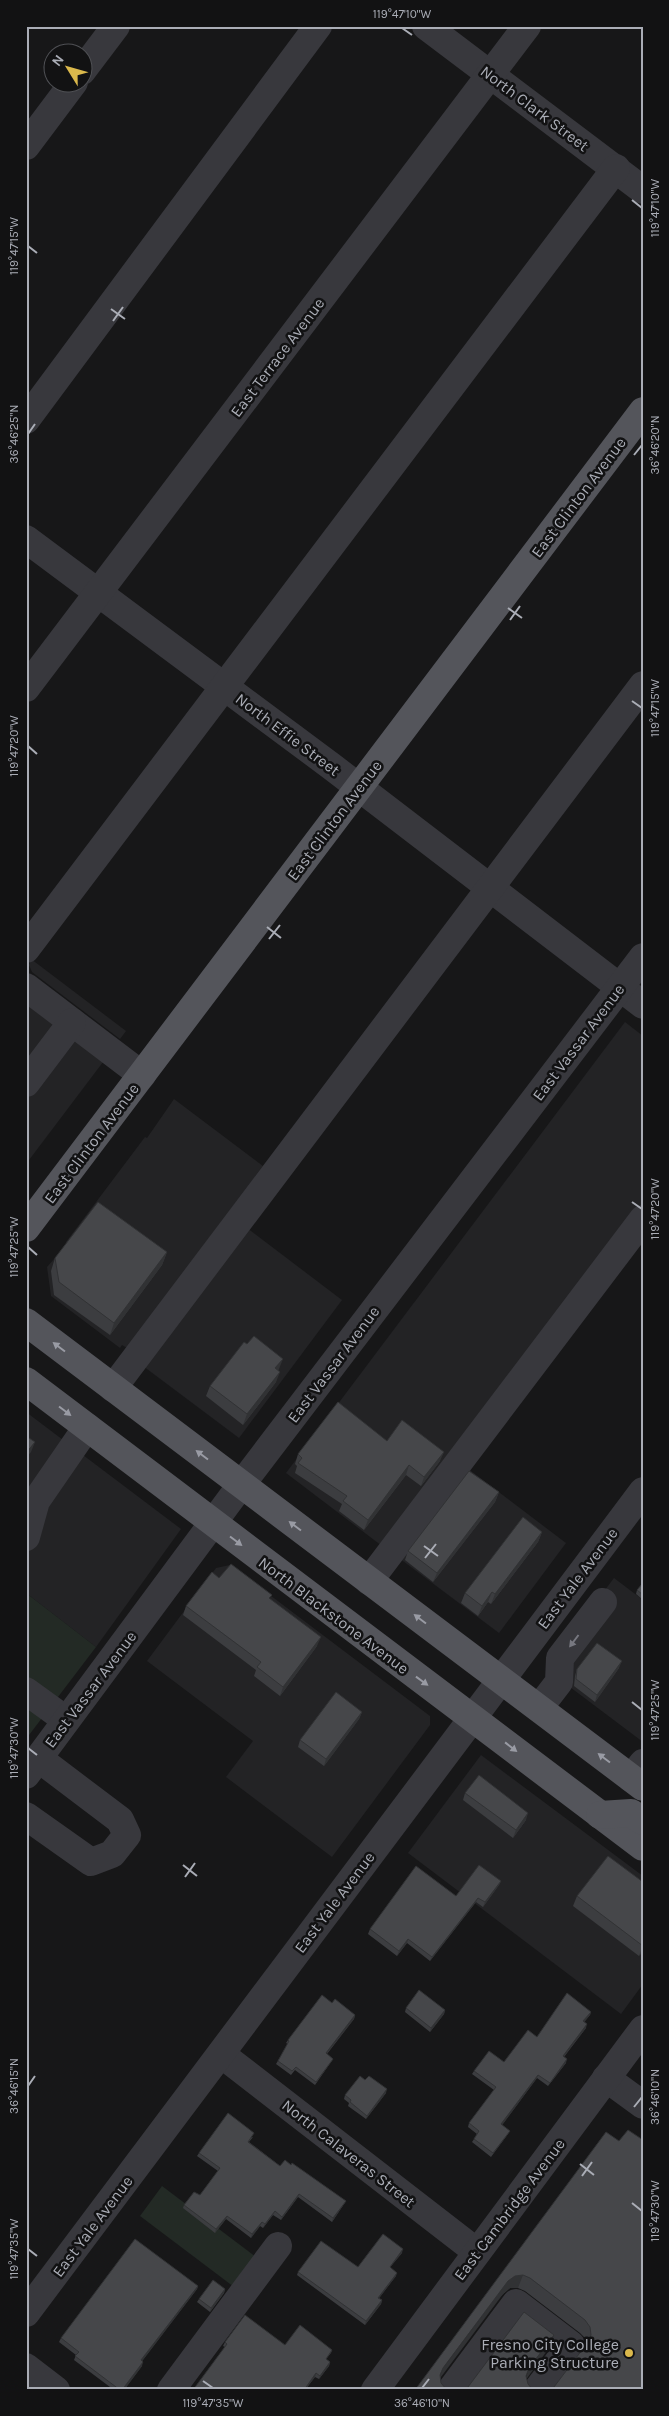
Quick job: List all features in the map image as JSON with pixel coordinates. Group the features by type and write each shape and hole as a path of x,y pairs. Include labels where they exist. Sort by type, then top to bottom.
{"main road":[{"name":"East Clinton Avenue","path":"26,1228 643,411"},
{"path":"26,1322 501,1680 639,1776"},
{"name":"North Blackstone Avenue","path":"26,1381 643,1847"},
{"path":"600,1815 631,1813 643,1821"}],"street":[{"path":"92,58 116,26"},
{"path":"26,420 318,26"},
{"name":"North Clark Street","path":"426,26 643,190"},
{"name":"East Terrace Avenue","path":"26,688 527,26"},
{"path":"26,146 66,92"},
{"path":"26,950 616,168"},
{"name":"North Effie Street","path":"26,539 225,686 643,1005"},
{"path":"113,1388 643,685"},
{"name":"East Vassar Avenue","path":"32,1766 212,1523 643,957"},
{"path":"26,987 142,1075"},
{"path":"26,1083 72,1022"},
{"path":"369,1581 643,1219"},
{"path":"26,1537 31,1498 53,1473 87,1427"},
{"name":"East Yale Avenue","path":"26,2314 643,1491"},
{"path":"539,1708 559,1682 560,1658 603,1602"},
{"path":"26,1691 66,1720"},
{"path":"26,1816 91,1862 112,1854 127,1834 120,1820 32,1766"},
{"name":"East Cambridge Avenue","path":"375,2390 643,2029"},
{"name":"North Calaveras Street","path":"221,2054 477,2252"},
{"path":"606,2078 643,2105"},
{"path":"171,2390 278,2246"},
{"path":"451,2390 516,2303 571,2345 537,2390"},
{"path":"26,2367 56,2390"}],"shaded area":[{"path":"31,959 126,1031 120,1039 32,972 29,965"},
{"path":"26,1004 103,1062 26,1164"},
{"path":"625,1022 643,1036 643,1207 386,1549 286,1473"},
{"path":"174,1099 263,1166 127,1348 122,1345 120,1348 51,1296 47,1267 68,1243 66,1242 145,1137 147,1138"},
{"path":"247,1228 342,1300 239,1438 143,1366"},
{"path":"26,1412 181,1529 96,1647 26,1593"},
{"path":"467,1468 566,1543 499,1633 399,1558"},
{"path":"230,1565 430,1716 430,1725 332,1857 226,1777 253,1741 147,1661 216,1568"},
{"path":"614,1578 643,1600 643,1742 546,1669"},
{"path":"26,1593 96,1647 26,1739"},
{"path":"481,1755 643,1876 643,1984 621,2014 408,1853"},
{"path":"162,2186 268,2266 246,2296 140,2216"}],"building":[{"path":"98,1202 167,1252 114,1323 59,1282 55,1258"},
{"path":"254,1336 283,1359 275,1368 280,1372 247,1414 210,1386 244,1342 247,1344"},
{"path":"338,1402 387,1441 402,1420 444,1452 424,1477 409,1465 368,1520 343,1501 347,1496 298,1463 302,1458 298,1454"},
{"path":"26,1436 35,1442 26,1453"},
{"path":"469,1471 499,1492 437,1573 408,1551"},
{"path":"523,1517 542,1532 495,1594 492,1592 482,1606 465,1593"},
{"path":"231,1564 272,1595 269,1598 321,1637 283,1687 257,1667 261,1662 186,1606 212,1572 219,1578"},
{"path":"643,1583 643,1595 637,1590"},
{"path":"597,1643 622,1661 597,1695 576,1679 577,1669"},
{"path":"336,1692 362,1712 326,1759 300,1740"},
{"path":"479,1775 528,1813 516,1830 465,1793"},
{"path":"608,1856 643,1882 643,1946 577,1896"},
{"path":"479,1865 501,1881 485,1902 478,1898 432,1957 408,1939 399,1951 370,1929 416,1866 456,1896"},
{"path":"419,1990 445,2010 431,2028 406,2008"},
{"path":"567,1993 591,2012 583,2021 587,2024 563,2056 567,2059 550,2083 538,2075 501,2124 510,2131 493,2153 474,2139 479,2131 469,2123 496,2087 474,2071 489,2051 504,2062 528,2030 537,2037"},
{"path":"322,1995 332,2003 335,1999 355,2015 326,2053 333,2059 316,2082 296,2067 292,2071 278,2061 288,2040"},
{"path":"360,2076 365,2080 369,2076 387,2089 367,2116 350,2102 351,2100 345,2095"},
{"path":"228,2113 254,2133 248,2142 280,2166 285,2160 291,2165 292,2163 346,2201 333,2218 299,2194 282,2217 275,2211 265,2224 262,2222 252,2234 227,2216 216,2229 184,2205 194,2192 200,2195 220,2168 199,2153"},
{"path":"628,2130 643,2140 643,2390 550,2390 588,2342 591,2335 590,2327 585,2320 530,2278 523,2275 515,2276 508,2281 443,2368 440,2375 441,2383 447,2390 415,2390 606,2132 619,2141"},
{"path":"383,2234 403,2249 390,2267 397,2273 378,2298 382,2300 366,2321 298,2272 321,2241 358,2267"},
{"path":"135,2239 198,2286 141,2360 143,2362 122,2390 120,2390 75,2356 79,2352 61,2338"},
{"path":"213,2280 225,2289 211,2308 199,2299"},
{"path":"524,2312 554,2335 529,2368 526,2376 528,2384 533,2390 464,2390 468,2387"},
{"path":"245,2315 285,2345 300,2325 332,2350 326,2359 330,2362 320,2376 316,2373 304,2390 193,2390 227,2344 225,2342"}],"place":[{"name":"Fresno City College Parking Structure","path":"629,2353"}]}
